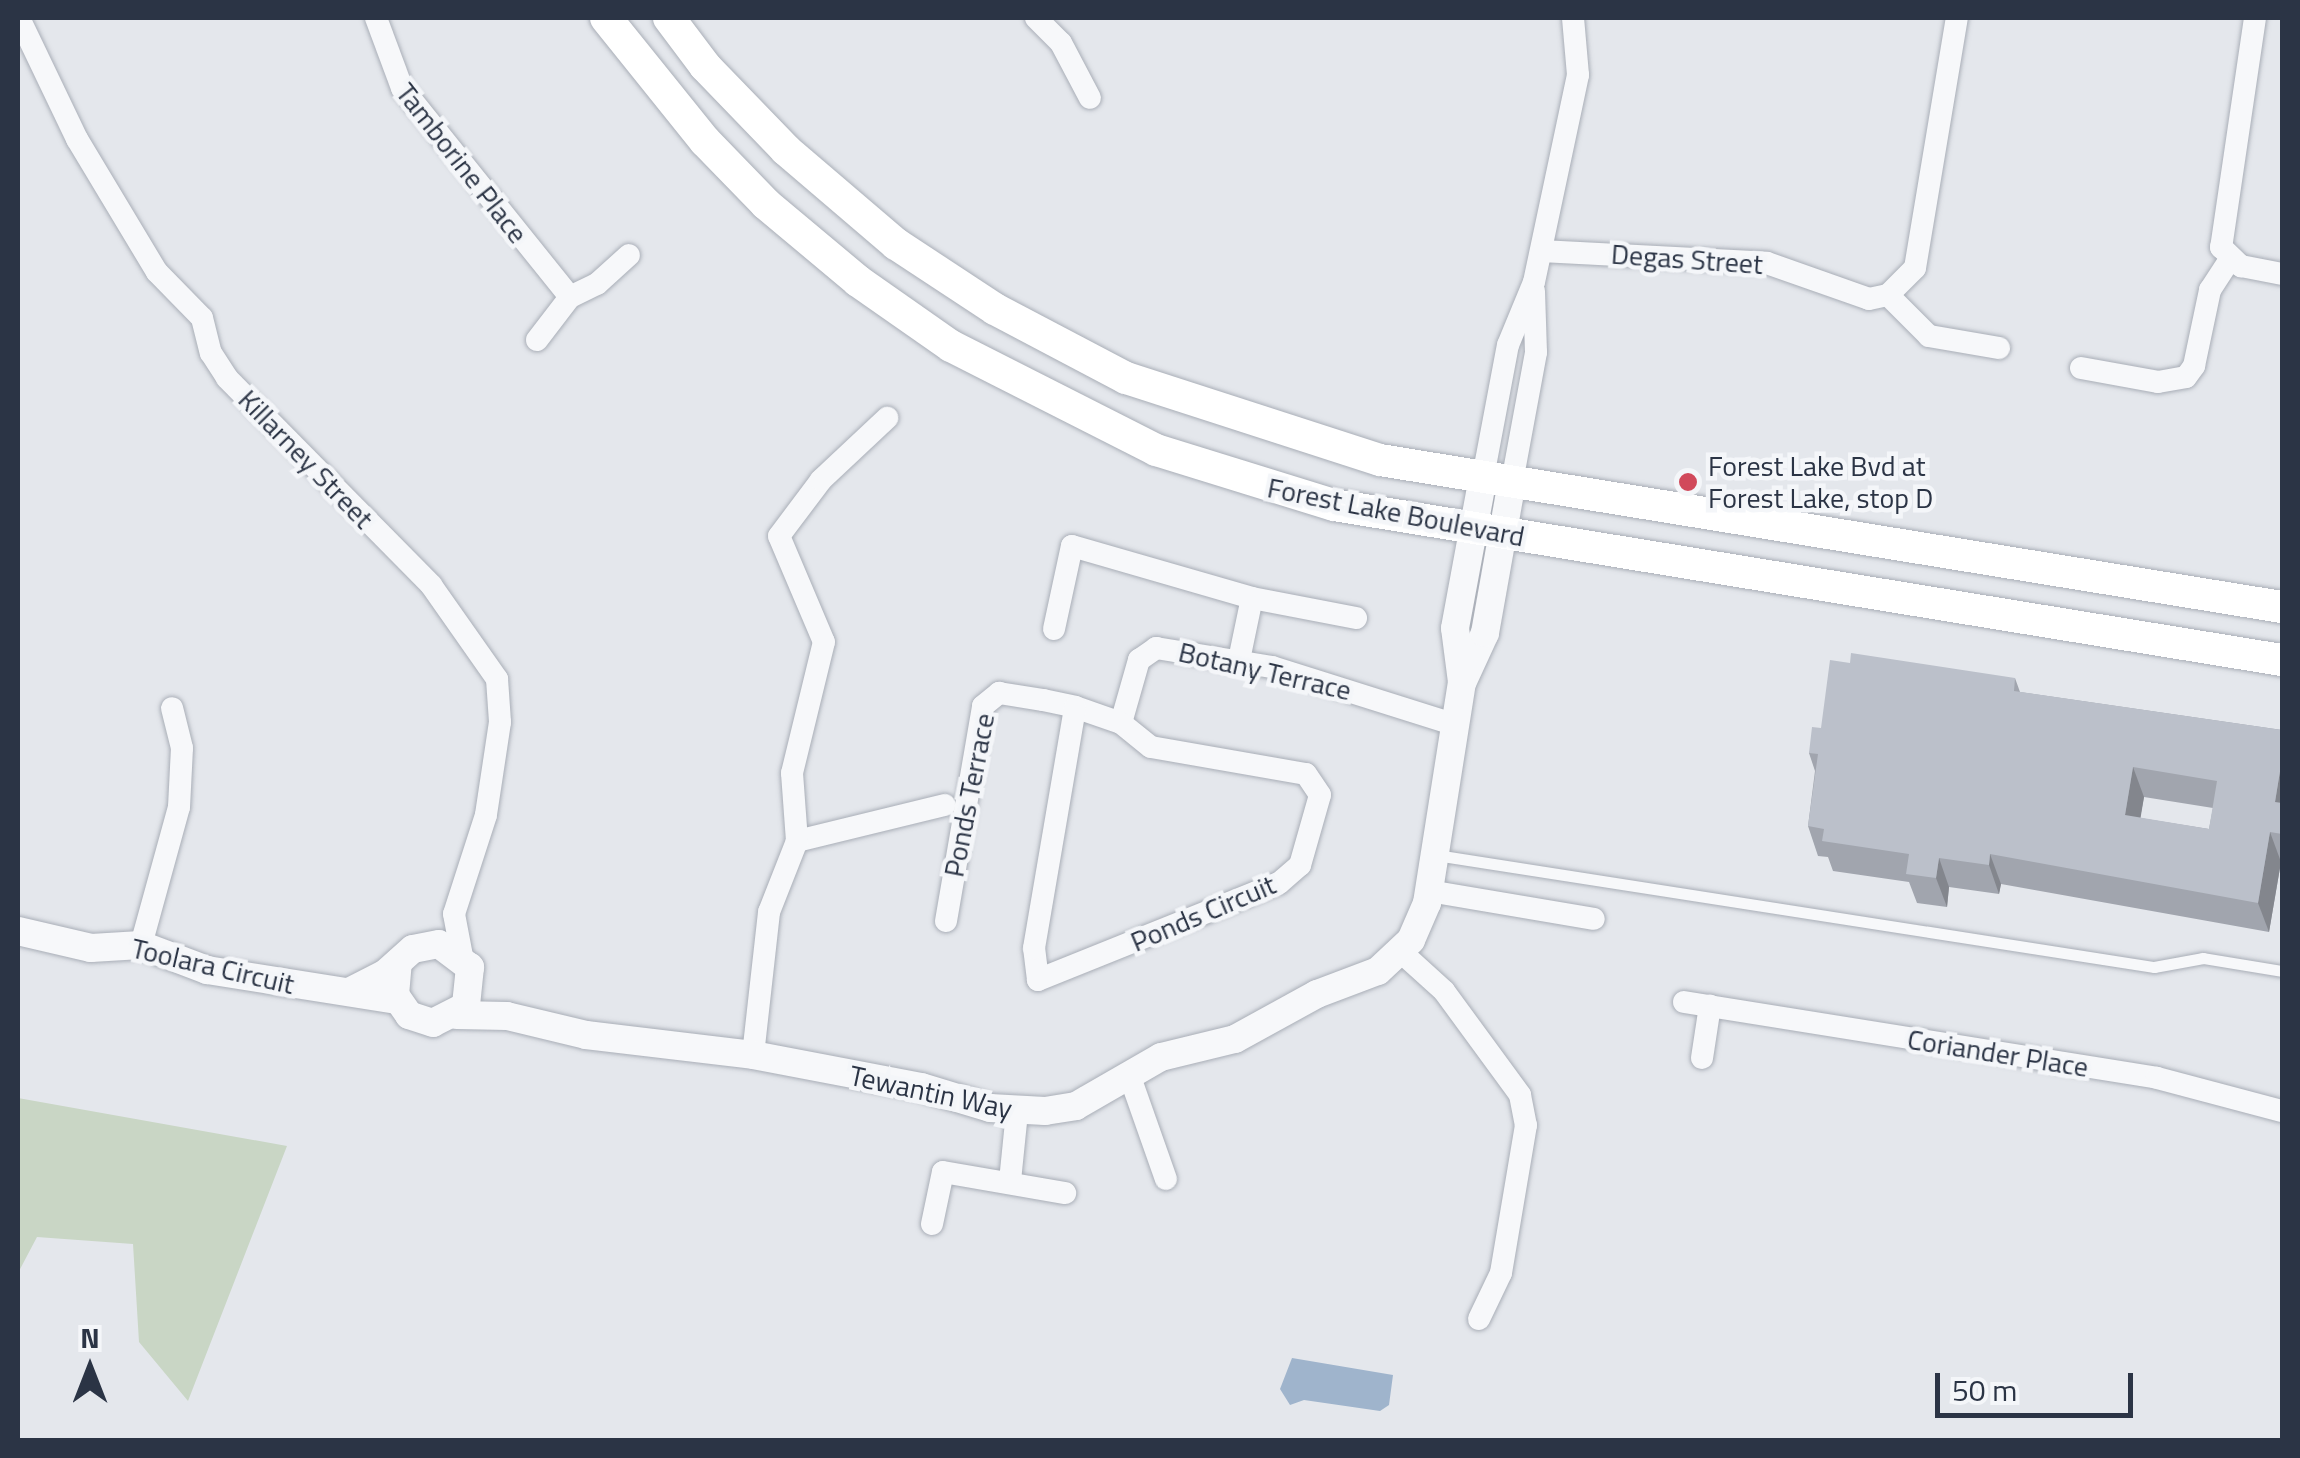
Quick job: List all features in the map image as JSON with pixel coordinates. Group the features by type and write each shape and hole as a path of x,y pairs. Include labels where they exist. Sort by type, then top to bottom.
{"main road":[{"name":"Forest Lake Boulevard","path":"606,18 633,58 766,204 951,346 1156,450 1247,483 1488,530 2282,660"},
{"name":"Forest Lake Boulevard","path":"669,18 705,66 786,150 896,244 995,310 1126,378 1264,428 1380,460 2282,607"}],"street":[{"name":"Killarney Street","path":"18,18 77,139 157,272 202,318 211,354 228,378 431,585 497,679 500,722 486,815 454,914 425,944"},
{"name":"Tamborine Place","path":"376,18 402,88 570,297"},
{"path":"1036,18 1061,44 1090,98"},
{"path":"1478,1320 1502,1273 1526,1125 1520,1095 1455,1004 1401,952 1429,891 1436,854 1462,682 1455,628 1488,530 1498,480 1536,352 1534,282 1578,75 1574,18"},
{"path":"1957,18 1914,268 1888,295 1929,336 2000,348"},
{"path":"2255,18 2220,233 2231,258 2282,274"},
{"name":"Degas Street","path":"1541,251 1767,263 1869,298 1888,295"},
{"path":"537,340 570,297 597,284 629,255"},
{"path":"2080,368 2158,382 2186,377 2210,290 2231,258"},
{"path":"753,1055 769,912 797,840 792,773 824,642 778,536 821,480 887,418"},
{"path":"1054,628 1072,546 1252,598 1356,618"},
{"path":"1239,660 1252,598"},
{"name":"Botany Terrace","path":"1122,722 1134,670 1149,650 1239,660 1456,725"},
{"name":"Ponds Terrace","path":"946,921 987,700 1010,693 1075,707"},
{"name":"Ponds Circuit","path":"1075,707 1122,722 1151,748 1294,770 1314,780 1319,805 1306,854 1279,883 1038,980 1034,948 1075,707"},
{"path":"141,945 179,808 182,748 172,708"},
{"path":"797,840 945,805"},
{"path":"1429,891 1594,919"},
{"name":"Killarney Street","path":"454,914 468,968"},
{"name":"Toolara Circuit","path":"18,931 68,946 141,945 207,970 397,1000"},
{"path":"351,991 425,944 468,968 508,1016"},
{"name":"Tewantin Way","path":"458,1015 508,1016 586,1035 753,1055 1017,1112 1076,1106 1161,1056 1265,1025 1317,994 1378,971 1401,952"},
{"path":"398,963 397,1000 421,1021 458,1015 468,968"},
{"name":"Coriander Place","path":"1684,1002 2157,1078 2282,1111"},
{"path":"1702,1058 1710,1006"},
{"path":"1130,1076 1166,1179"},
{"path":"1010,1180 1017,1112"},
{"path":"932,1224 942,1172 1010,1180 1065,1193"}],"lane":[{"path":"1436,854 2154,967 2204,958 2282,971"}],"green space":[{"path":"18,1098 287,1146 188,1401 139,1342 133,1244 37,1237 18,1273"}],"water":[{"path":"1292,1358 1393,1375 1389,1405 1380,1411 1304,1400 1290,1405 1280,1389"}],"building":[{"path":"1851,653 2015,678 2014,691 2282,730 2275,802 2282,803 2282,834 2270,832 2258,903 1990,854 1989,865 1939,858 1936,878 1906,874 1909,854 1822,841 1824,829 1808,826 1818,754 1809,753 1812,727 1821,728 1830,660 1850,663","holes":["2133,767 2217,781 2209,829 2125,815"]}],"place":[{"name":"Forest Lake Bvd at Forest Lake, stop D","path":"1688,482"}]}
